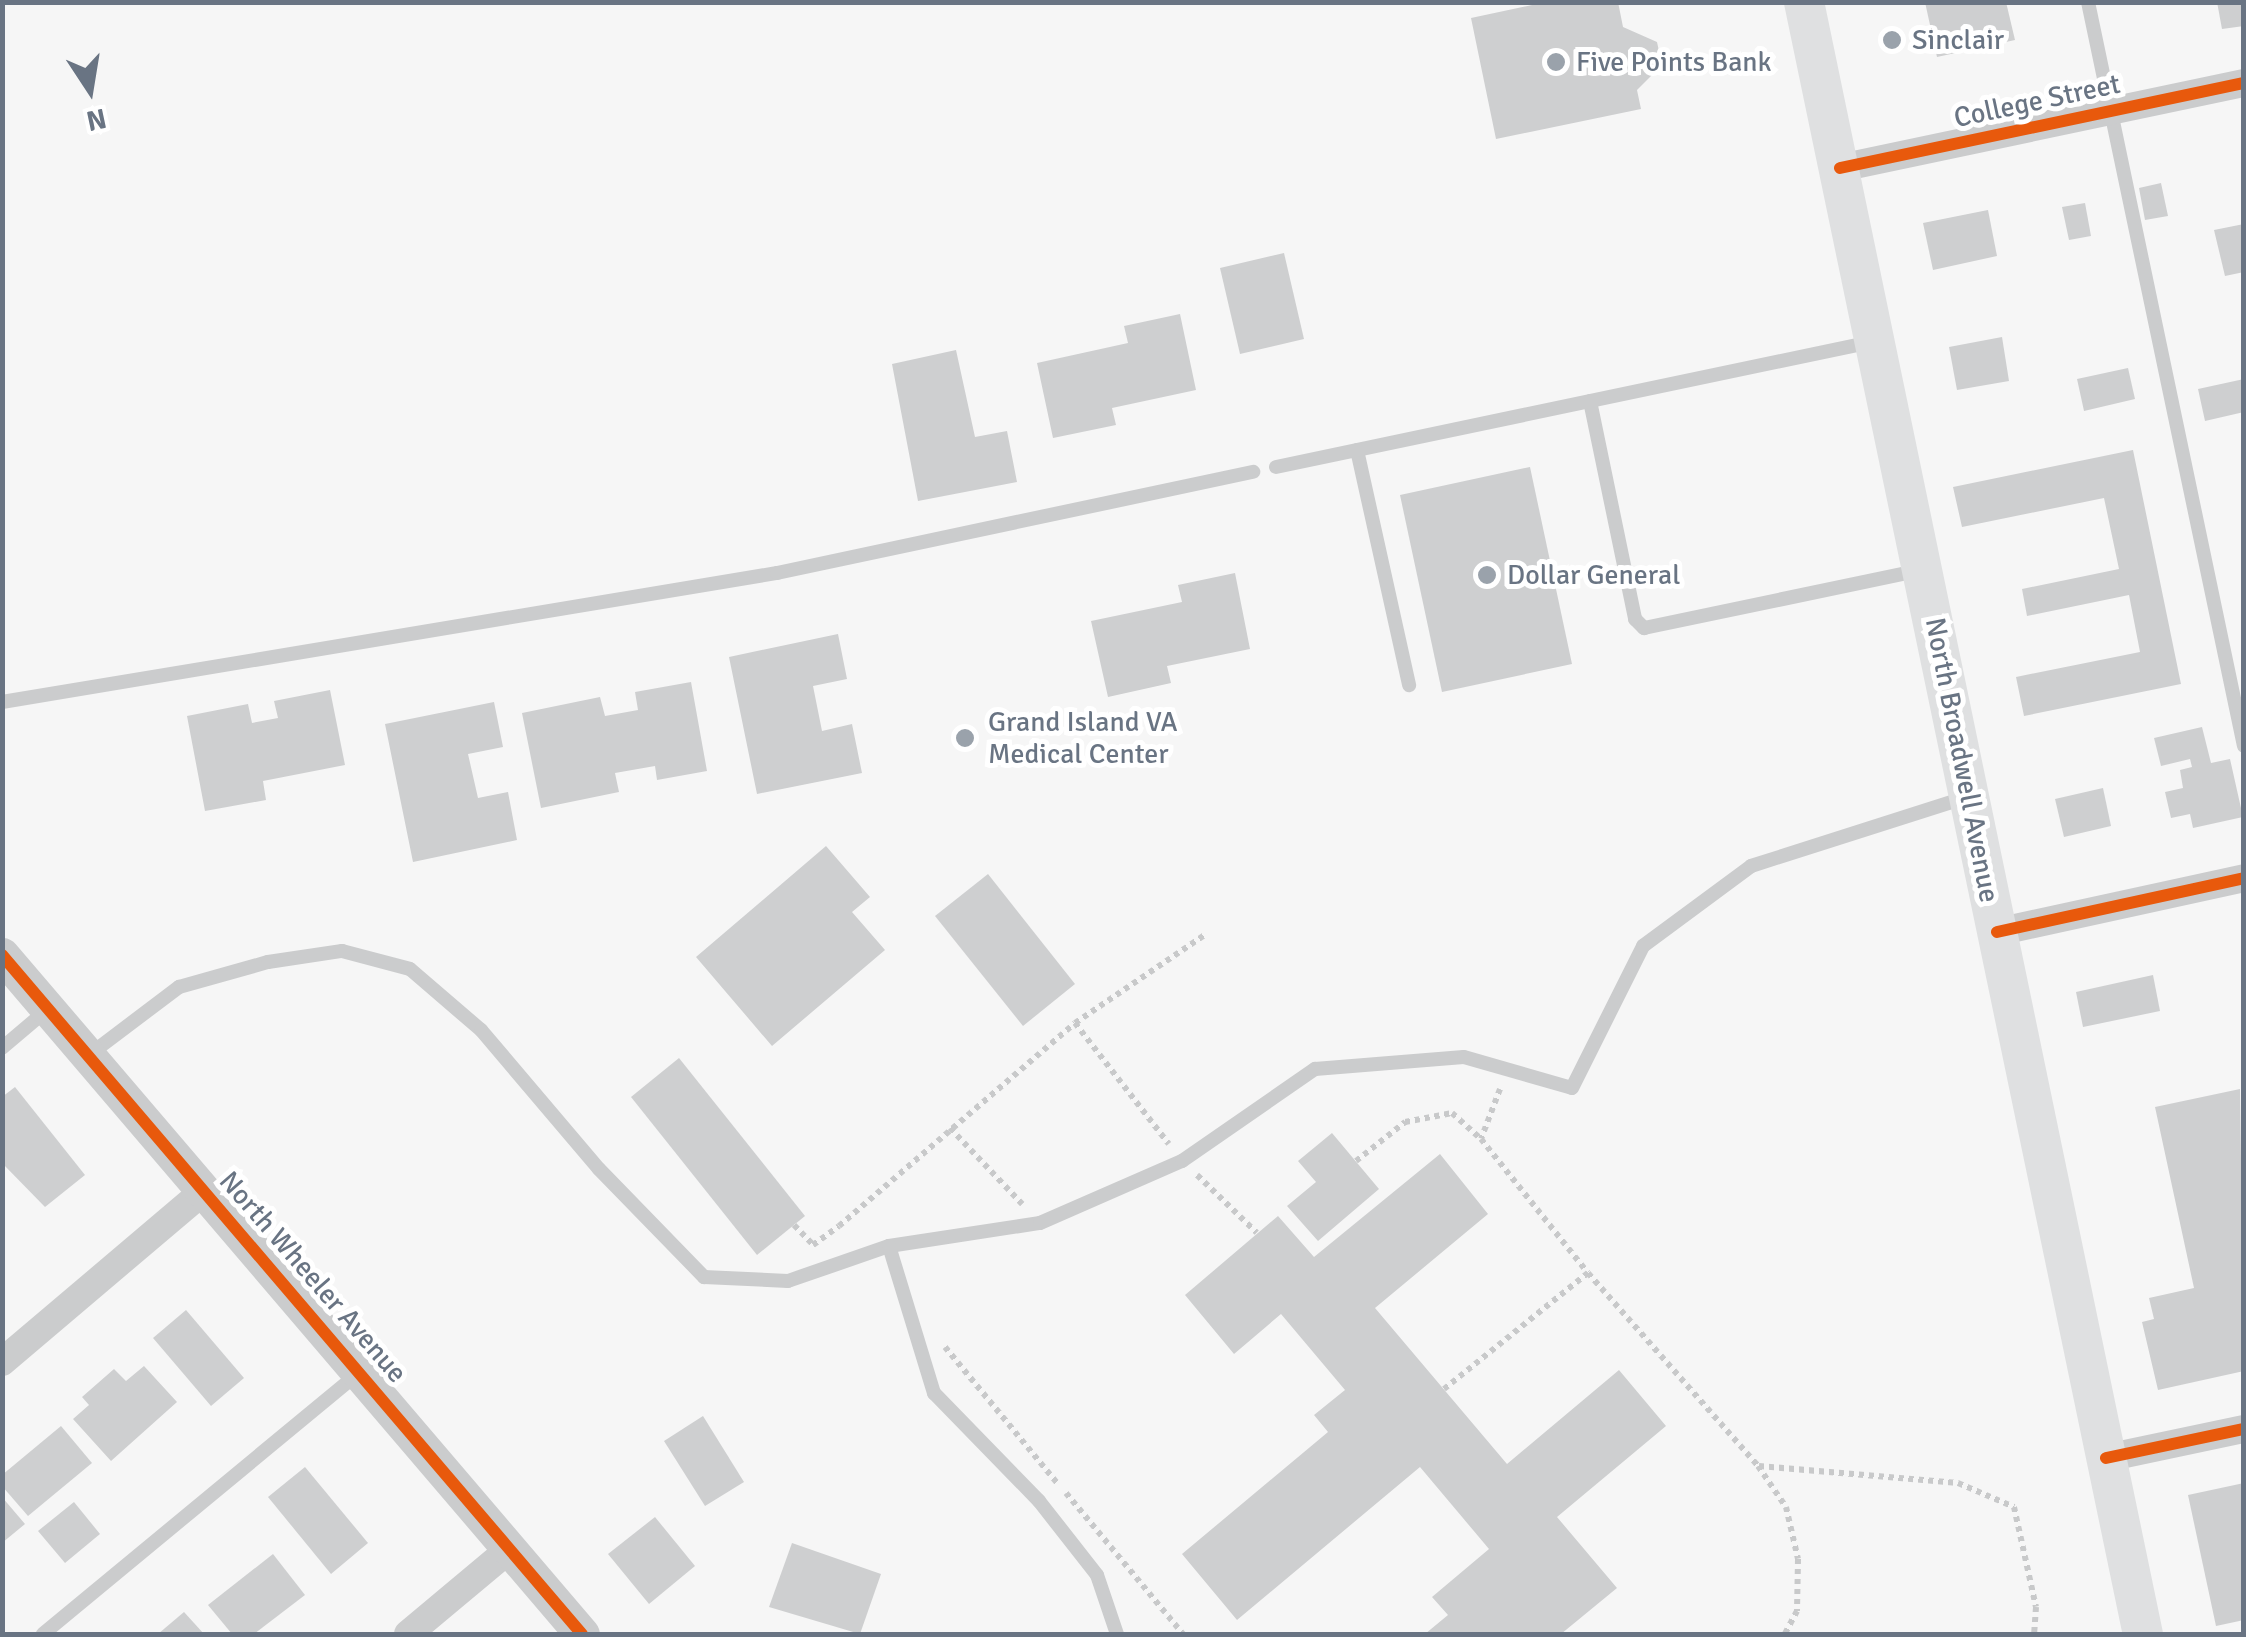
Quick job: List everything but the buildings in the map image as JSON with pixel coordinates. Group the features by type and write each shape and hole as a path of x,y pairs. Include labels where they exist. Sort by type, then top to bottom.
{"main road":[{"name":"North Broadwell Avenue","path":"1804,2 2143,1634"}],"street":[{"name":"College Street","path":"1840,168 2244,84"},
{"path":"1997,932 2244,878"},
{"name":"North Wheeler Avenue","path":"2,955 361,1370 582,1634"},
{"path":"2,1362 205,1190"},
{"path":"2106,1458 2244,1429"},
{"path":"408,1634 511,1548"}],"lane":[{"path":"2088,2 2244,746"},
{"path":"1276,467 1877,340"},
{"path":"1590,401 1635,619 1644,628 1924,570"},
{"path":"1357,450 1409,686"},
{"path":"2,702 776,573 1253,472"},
{"path":"88,1055 180,988 268,962 342,951 410,969 481,1030 599,1169 704,1277 788,1281 889,1246 1040,1223 1182,1161 1315,1069 1464,1058 1572,1088 1643,946 1751,866 1970,796"},
{"path":"2,1048 48,1009"},
{"path":"889,1246 934,1392 1039,1501 1098,1575 1117,1634"},
{"path":"43,1634 361,1370"}],"path":[{"path":"794,1225 813,1245 1075,1023 1206,934"},
{"path":"1075,1023 1182,1161 1258,1233"},
{"path":"1481,1139 1508,1070"},
{"path":"1356,1161 1405,1122 1452,1113 1481,1139 1588,1273 1758,1466 1786,1507 1798,1558 1797,1611 1784,1634"},
{"path":"950,1128 1040,1223"},
{"path":"1444,1389 1588,1273"},
{"path":"1758,1466 1958,1483 2014,1506 2036,1607 2034,1634"}],"cycle path":[{"path":"1840,168 2244,83"},
{"path":"1997,932 2244,878"},
{"path":"2,955 582,1634"},
{"path":"2106,1458 2244,1429"}],"place":[{"name":"Sinclair","path":"1892,40"},
{"name":"Five Points Bank","path":"1556,62"},
{"name":"Dollar General","path":"1487,575"},
{"name":"Grand Island VA Medical Center","path":"965,738"}]}
